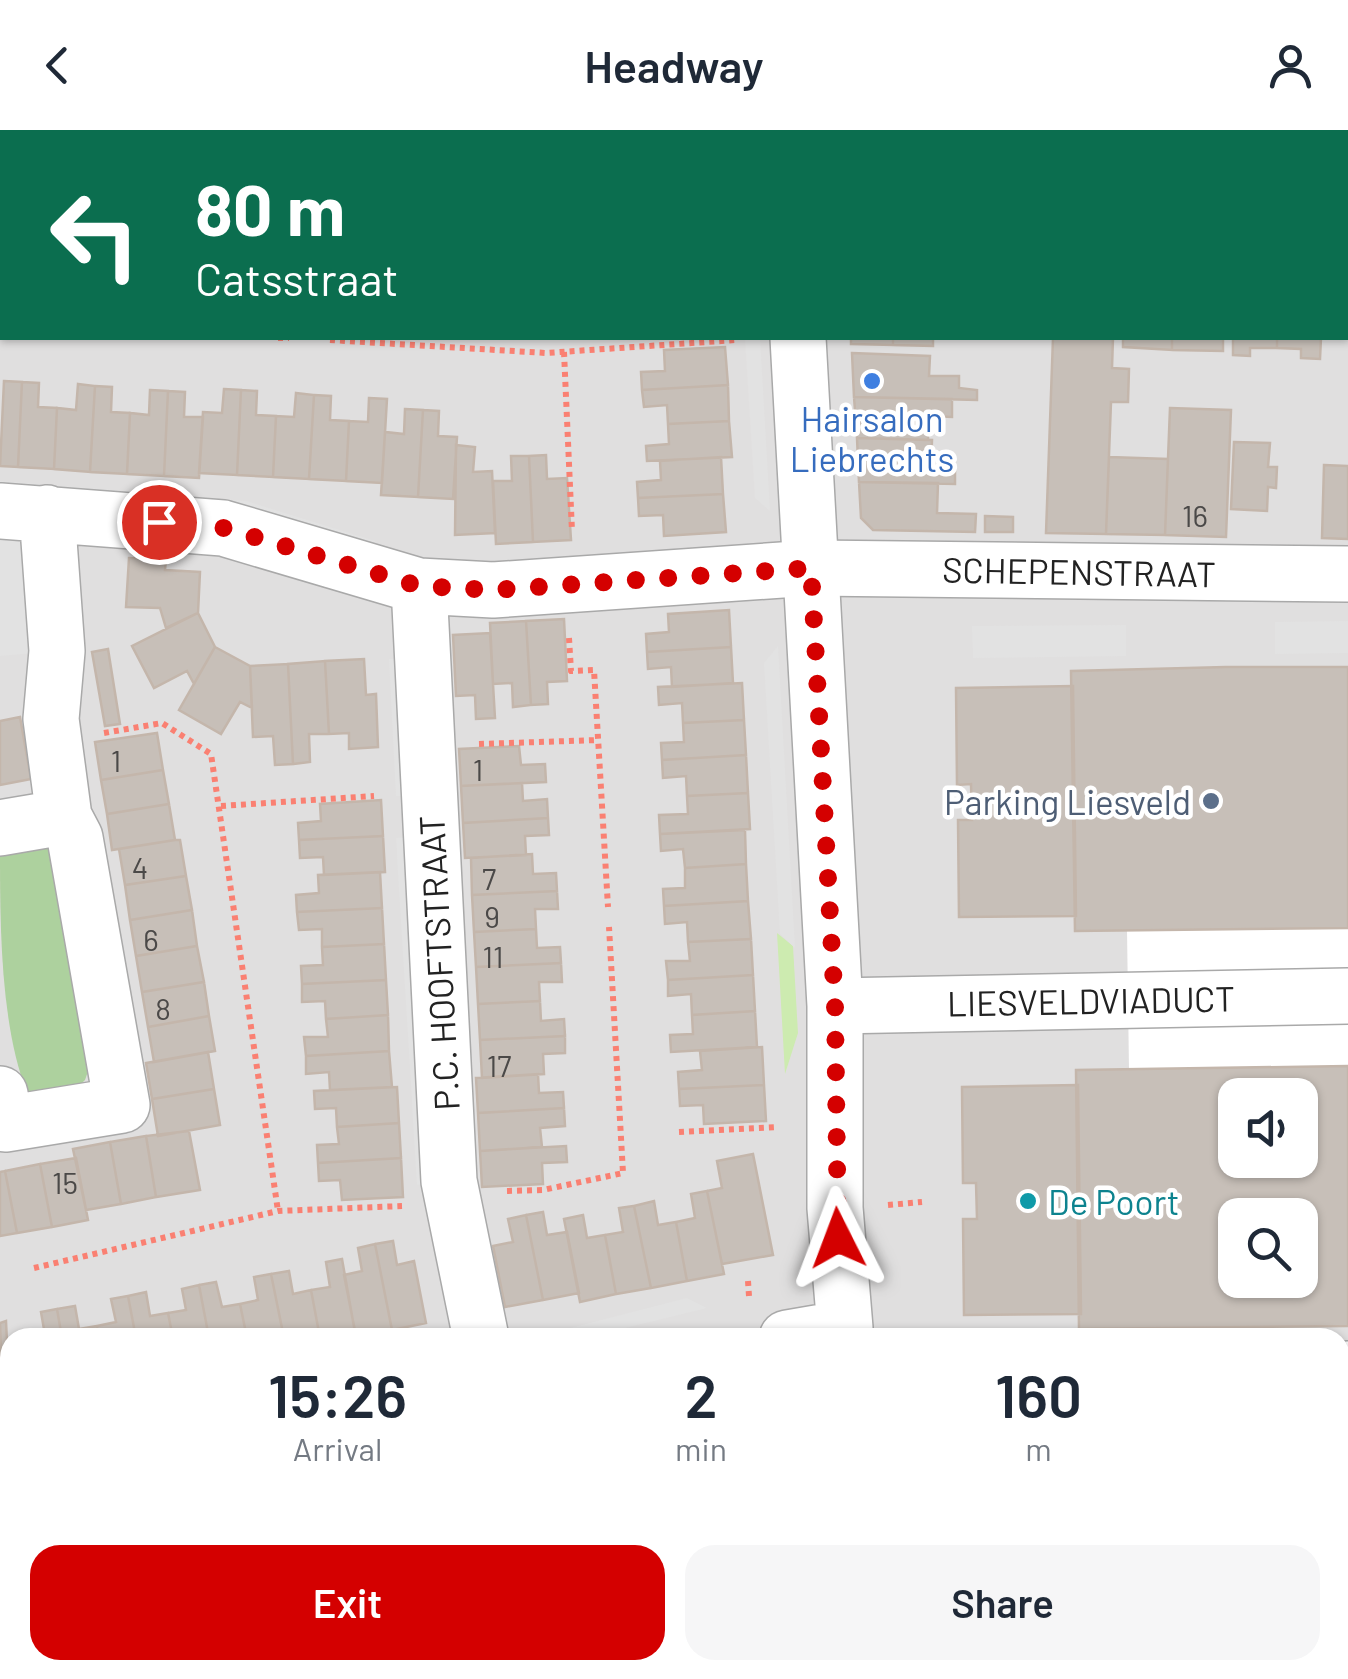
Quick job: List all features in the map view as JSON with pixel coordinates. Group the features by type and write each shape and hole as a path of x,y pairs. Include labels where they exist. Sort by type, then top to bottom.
{"street":[{"path":"798,340 835,1006 835,1208 846,1328"},
{"path":"0,1094 5,1124 122,1105 75,838 64,817 51,718 57,651 23,512"},
{"name":"SCHEPENSTRAAT","path":"23,512 224,528 419,586 493,590 811,568 1348,574"},
{"name":"P.C. HOOFTSTRAAT","path":"419,586 452,1198 479,1328"},
{"path":"0,828 64,817"},
{"name":"LIESVELDVIADUCT","path":"835,1006 1348,996"}],"path":[{"path":"330,340 564,352 736,340"},
{"path":"564,352 572,671 594,670 608,907"},
{"path":"54,742 162,723 211,754 278,1211"},
{"path":"427,746 598,740"},
{"path":"221,806 388,795 388,804 431,803"},
{"path":"34,1268 278,1211 543,1190 623,1173 609,927"},
{"path":"679,1132 778,1126"},
{"path":"884,1205 922,1202"},
{"path":"748,1281 750,1296"}],"shaded area":[{"path":"0,340 1348,340 1348,1328 0,1328"},
{"path":"745,340 760,340 770,511 755,498"},
{"path":"0,481 246,501 375,541 371,555 0,496"},
{"path":"0,511 47,513 57,651 0,656"},
{"path":"1348,621 1348,653 1275,654 1275,622"},
{"path":"1126,625 1126,656 973,658 972,626"},
{"path":"778,646 795,948 780,934 764,663"},
{"path":"404,658 413,796 396,796 389,659"},
{"path":"412,837 432,1184 417,1185 396,838"},
{"path":"687,1298 707,1308 625,1328 571,1328"}],"green space":[{"path":"31,841 52,851 92,1060 85,1080 70,1095 27,1093 11,1036 1,940 0,846"},
{"path":"777,933 793,946 798,1033 785,1074"}],"pier":[{"path":"1348,928 1348,1066 1129,1069 1127,930"}],"building":[{"path":"851,340 893,340 893,345 851,344"},
{"path":"893,340 933,340 933,346 893,345"},
{"path":"1053,340 1113,340 1112,368 1129,369 1128,402 1111,402 1106,534 1046,533"},
{"path":"1123,340 1172,340 1172,350 1123,347"},
{"path":"1172,340 1223,340 1223,351 1172,350"},
{"path":"1233,340 1277,340 1277,348 1250,348 1250,356 1233,355"},
{"path":"1277,340 1321,340 1320,359 1301,358 1301,349 1277,348"},
{"path":"725,347 728,385 642,390 641,372 665,371 664,350"},
{"path":"852,353 930,356 929,376 959,376 959,388 977,390 977,400 854,397"},
{"path":"4,381 22,382 18,467 0,466"},
{"path":"22,382 39,383 38,407 57,408 54,469 18,467"},
{"path":"78,384 95,386 90,472 54,469 57,408 76,410"},
{"path":"728,385 729,421 668,424 667,405 644,407 642,390"},
{"path":"95,386 112,387 111,412 130,413 127,474 90,472"},
{"path":"224,389 241,390 237,475 199,473 203,412 222,413"},
{"path":"150,390 168,391 164,476 127,474 130,413 149,415"},
{"path":"241,390 257,391 256,415 276,416 273,477 237,475"},
{"path":"168,391 185,392 184,417 203,417 199,478 164,476"},
{"path":"296,393 314,395 309,479 273,477 276,416 294,417"},
{"path":"314,395 331,396 330,420 349,421 346,481 309,479"},
{"path":"854,397 952,399 952,417 928,416 928,440 857,438"},
{"path":"369,398 387,399 382,483 346,481 349,421 368,422"},
{"path":"1170,408 1231,410 1226,537 1165,535"},
{"path":"405,409 423,410 418,497 381,495 385,432 404,434"},
{"path":"423,410 439,411 438,436 457,437 453,499 418,497"},
{"path":"729,421 732,457 647,461 646,446 669,444 668,424"},
{"path":"857,438 932,440 931,467 955,467 955,484 859,482"},
{"path":"1234,442 1270,443 1268,467 1277,467 1276,488 1268,487 1267,511 1231,509"},
{"path":"456,445 475,447 473,472 492,471 495,533 455,535"},
{"path":"546,455 547,479 567,478 571,540 533,542 529,456"},
{"path":"511,456 529,456 533,542 496,544 493,481 512,481"},
{"path":"721,457 723,494 638,498 637,482 661,480 660,461"},
{"path":"1109,457 1168,459 1165,535 1106,534"},
{"path":"1324,465 1348,466 1348,539 1322,538"},
{"path":"859,482 938,483 937,513 976,514 975,532 873,530 861,518"},
{"path":"723,494 726,532 664,536 663,515 639,516 638,498"},
{"path":"985,516 1013,517 1013,532 985,532"},
{"path":"129,558 166,560 165,570 200,572 198,613 166,628 160,608 126,607"},
{"path":"729,610 731,647 647,652 646,634 669,632 668,614"},
{"path":"198,613 215,647 194,684 187,671 154,688 132,646"},
{"path":"564,619 567,681 547,682 548,704 531,705 526,621"},
{"path":"526,621 531,705 513,707 512,683 493,684 490,623"},
{"path":"490,633 495,718 476,719 475,695 456,696 453,635"},
{"path":"215,647 250,666 252,708 240,702 221,734 179,710"},
{"path":"731,647 733,683 672,687 671,667 648,669 647,652"},
{"path":"108,649 120,724 105,726 92,652"},
{"path":"364,659 366,695 376,694 378,747 349,749 349,733 329,734 325,661"},
{"path":"325,661 329,734 309,734 310,762 293,764 288,664"},
{"path":"288,664 293,764 275,765 273,736 253,737 250,666"},
{"name":"Parking Liesveld","path":"1348,667 1348,928 1075,931 1071,671"},
{"path":"742,683 744,720 683,723 682,703 659,705 658,687"},
{"path":"1073,686 1076,916 959,917 958,820 972,820 971,784 957,785 956,688"},
{"path":"20,717 31,779 0,785 0,721"},
{"path":"744,720 746,755 662,760 661,743 684,742 683,723"},
{"path":"157,733 163,770 101,780 95,742"},
{"path":"519,746 521,765 545,764 546,782 461,786 459,749"},
{"path":"746,755 748,793 687,796 686,776 663,778 662,760"},
{"path":"163,770 169,804 107,814 101,780"},
{"path":"522,783 523,801 547,799 548,818 463,823 461,786"},
{"path":"748,793 750,829 660,834 659,815 688,814 687,796"},
{"path":"381,800 383,836 299,840 298,823 321,821 320,804"},
{"path":"169,804 175,840 112,850 107,814"},
{"path":"548,818 549,835 525,836 526,855 465,858 463,823"},
{"path":"745,830 746,864 685,868 683,849 661,851 660,834"},
{"path":"383,836 385,872 324,875 323,857 300,858 299,840"},
{"path":"180,840 186,876 125,885 119,849"},
{"path":"532,854 533,874 556,873 557,891 472,895 471,858"},
{"path":"746,864 748,901 664,906 663,889 685,888 685,868"},
{"path":"380,872 382,908 297,912 296,895 319,893 318,875"},
{"path":"186,876 192,910 130,920 125,885"},
{"path":"557,891 558,909 535,909 536,929 474,932 472,895"},
{"path":"748,901 751,939 688,942 687,922 665,924 664,906"},
{"path":"382,908 384,944 322,947 322,929 299,930 297,912"},
{"path":"192,910 197,946 136,956 130,920"},
{"path":"536,929 537,948 560,947 561,963 476,967 474,932"},
{"path":"751,939 753,975 668,980 666,961 690,961 688,942"},
{"path":"384,944 386,980 302,984 301,966 323,965 322,947"},
{"path":"197,946 204,982 142,992 136,956"},
{"path":"561,963 562,982 539,982 540,1001 478,1004 476,967"},
{"path":"753,975 755,1011 692,1015 691,994 668,996 668,980"},
{"path":"386,980 388,1015 326,1019 325,1001 302,1002 302,984"},
{"path":"204,982 209,1016 148,1027 142,992"},
{"path":"540,1001 541,1021 564,1019 565,1036 480,1040 478,1004"},
{"path":"755,1011 757,1047 671,1052 670,1035 693,1034 692,1015"},
{"path":"388,1015 389,1051 306,1056 304,1037 328,1037 326,1019"},
{"path":"209,1016 215,1051 154,1062 148,1027"},
{"path":"565,1036 565,1053 543,1054 544,1074 482,1078 480,1040"},
{"path":"762,1047 764,1085 679,1089 678,1072 702,1070 700,1051"},
{"path":"389,1051 392,1087 330,1090 329,1072 306,1074 306,1056"},
{"path":"208,1052 214,1089 152,1099 146,1063"},
{"path":"1348,1066 1348,1326 1079,1328 1076,1070"},
{"path":"538,1074 539,1093 563,1092 564,1108 478,1113 476,1078"},
{"path":"764,1085 766,1121 704,1124 703,1105 680,1106 679,1089"},
{"name":"De Poort","path":"1078,1085 1081,1314 964,1315 963,1219 977,1219 976,1183 963,1183 962,1087"},
{"path":"397,1087 399,1123 337,1127 336,1108 315,1109 314,1091"},
{"path":"214,1089 220,1125 158,1136 152,1099"},
{"path":"564,1108 565,1126 540,1128 542,1147 480,1151 478,1113"},
{"path":"399,1123 401,1158 318,1163 317,1145 339,1144 337,1127"},
{"path":"189,1131 200,1190 156,1197 146,1136"},
{"path":"146,1136 156,1197 121,1204 110,1142"},
{"path":"110,1142 121,1204 86,1210 73,1149"},
{"path":"566,1146 567,1162 542,1163 543,1184 482,1187 480,1151"},
{"path":"753,1154 773,1255 722,1264 707,1191 722,1188 717,1161"},
{"path":"76,1158 88,1220 52,1227 40,1164"},
{"path":"401,1158 403,1197 342,1200 340,1180 319,1181 318,1163"},
{"path":"40,1164 52,1227 17,1233 5,1171"},
{"path":"5,1171 17,1233 0,1236 0,1172"},
{"path":"707,1191 724,1274 687,1281 676,1222 695,1218 691,1194"},
{"path":"654,1201 658,1225 676,1222 687,1281 651,1288 634,1206"},
{"path":"634,1206 651,1288 616,1294 605,1235 623,1232 619,1208"},
{"path":"543,1212 547,1235 567,1232 579,1293 543,1300 526,1215"},
{"path":"526,1215 543,1300 505,1307 493,1246 513,1242 508,1219"},
{"path":"583,1215 587,1238 605,1235 616,1294 580,1302 564,1219"},
{"path":"393,1241 397,1265 414,1261 426,1323 392,1328 375,1244"},
{"path":"375,1244 392,1328 354,1328 344,1275 362,1271 358,1248"},
{"path":"342,1259 354,1328 318,1328 311,1290 330,1287 326,1262"},
{"path":"289,1271 293,1294 311,1290 318,1328 282,1328 271,1274"},
{"path":"271,1274 282,1328 245,1328 240,1304 258,1300 254,1277"},
{"path":"216,1282 222,1307 240,1304 245,1328 207,1328 199,1285"},
{"path":"199,1285 207,1328 171,1328 168,1313 186,1310 182,1289"},
{"path":"146,1292 150,1316 168,1313 171,1328 134,1328 128,1296"},
{"path":"128,1296 134,1328 97,1328 116,1322 111,1299"},
{"path":"75,1306 79,1328 60,1328 57,1309"},
{"path":"57,1309 60,1328 44,1328 41,1312"}],"place":[{"name":"Hairsalon Liebrechts","path":"872,381"},
{"name":"Parking Liesveld","path":"1211,801"},
{"name":"De Poort","path":"1028,1201"}],"route":[{"path":"159,522 224,528 419,586 493,590 811,568 835,1006 838,1238"}]}
